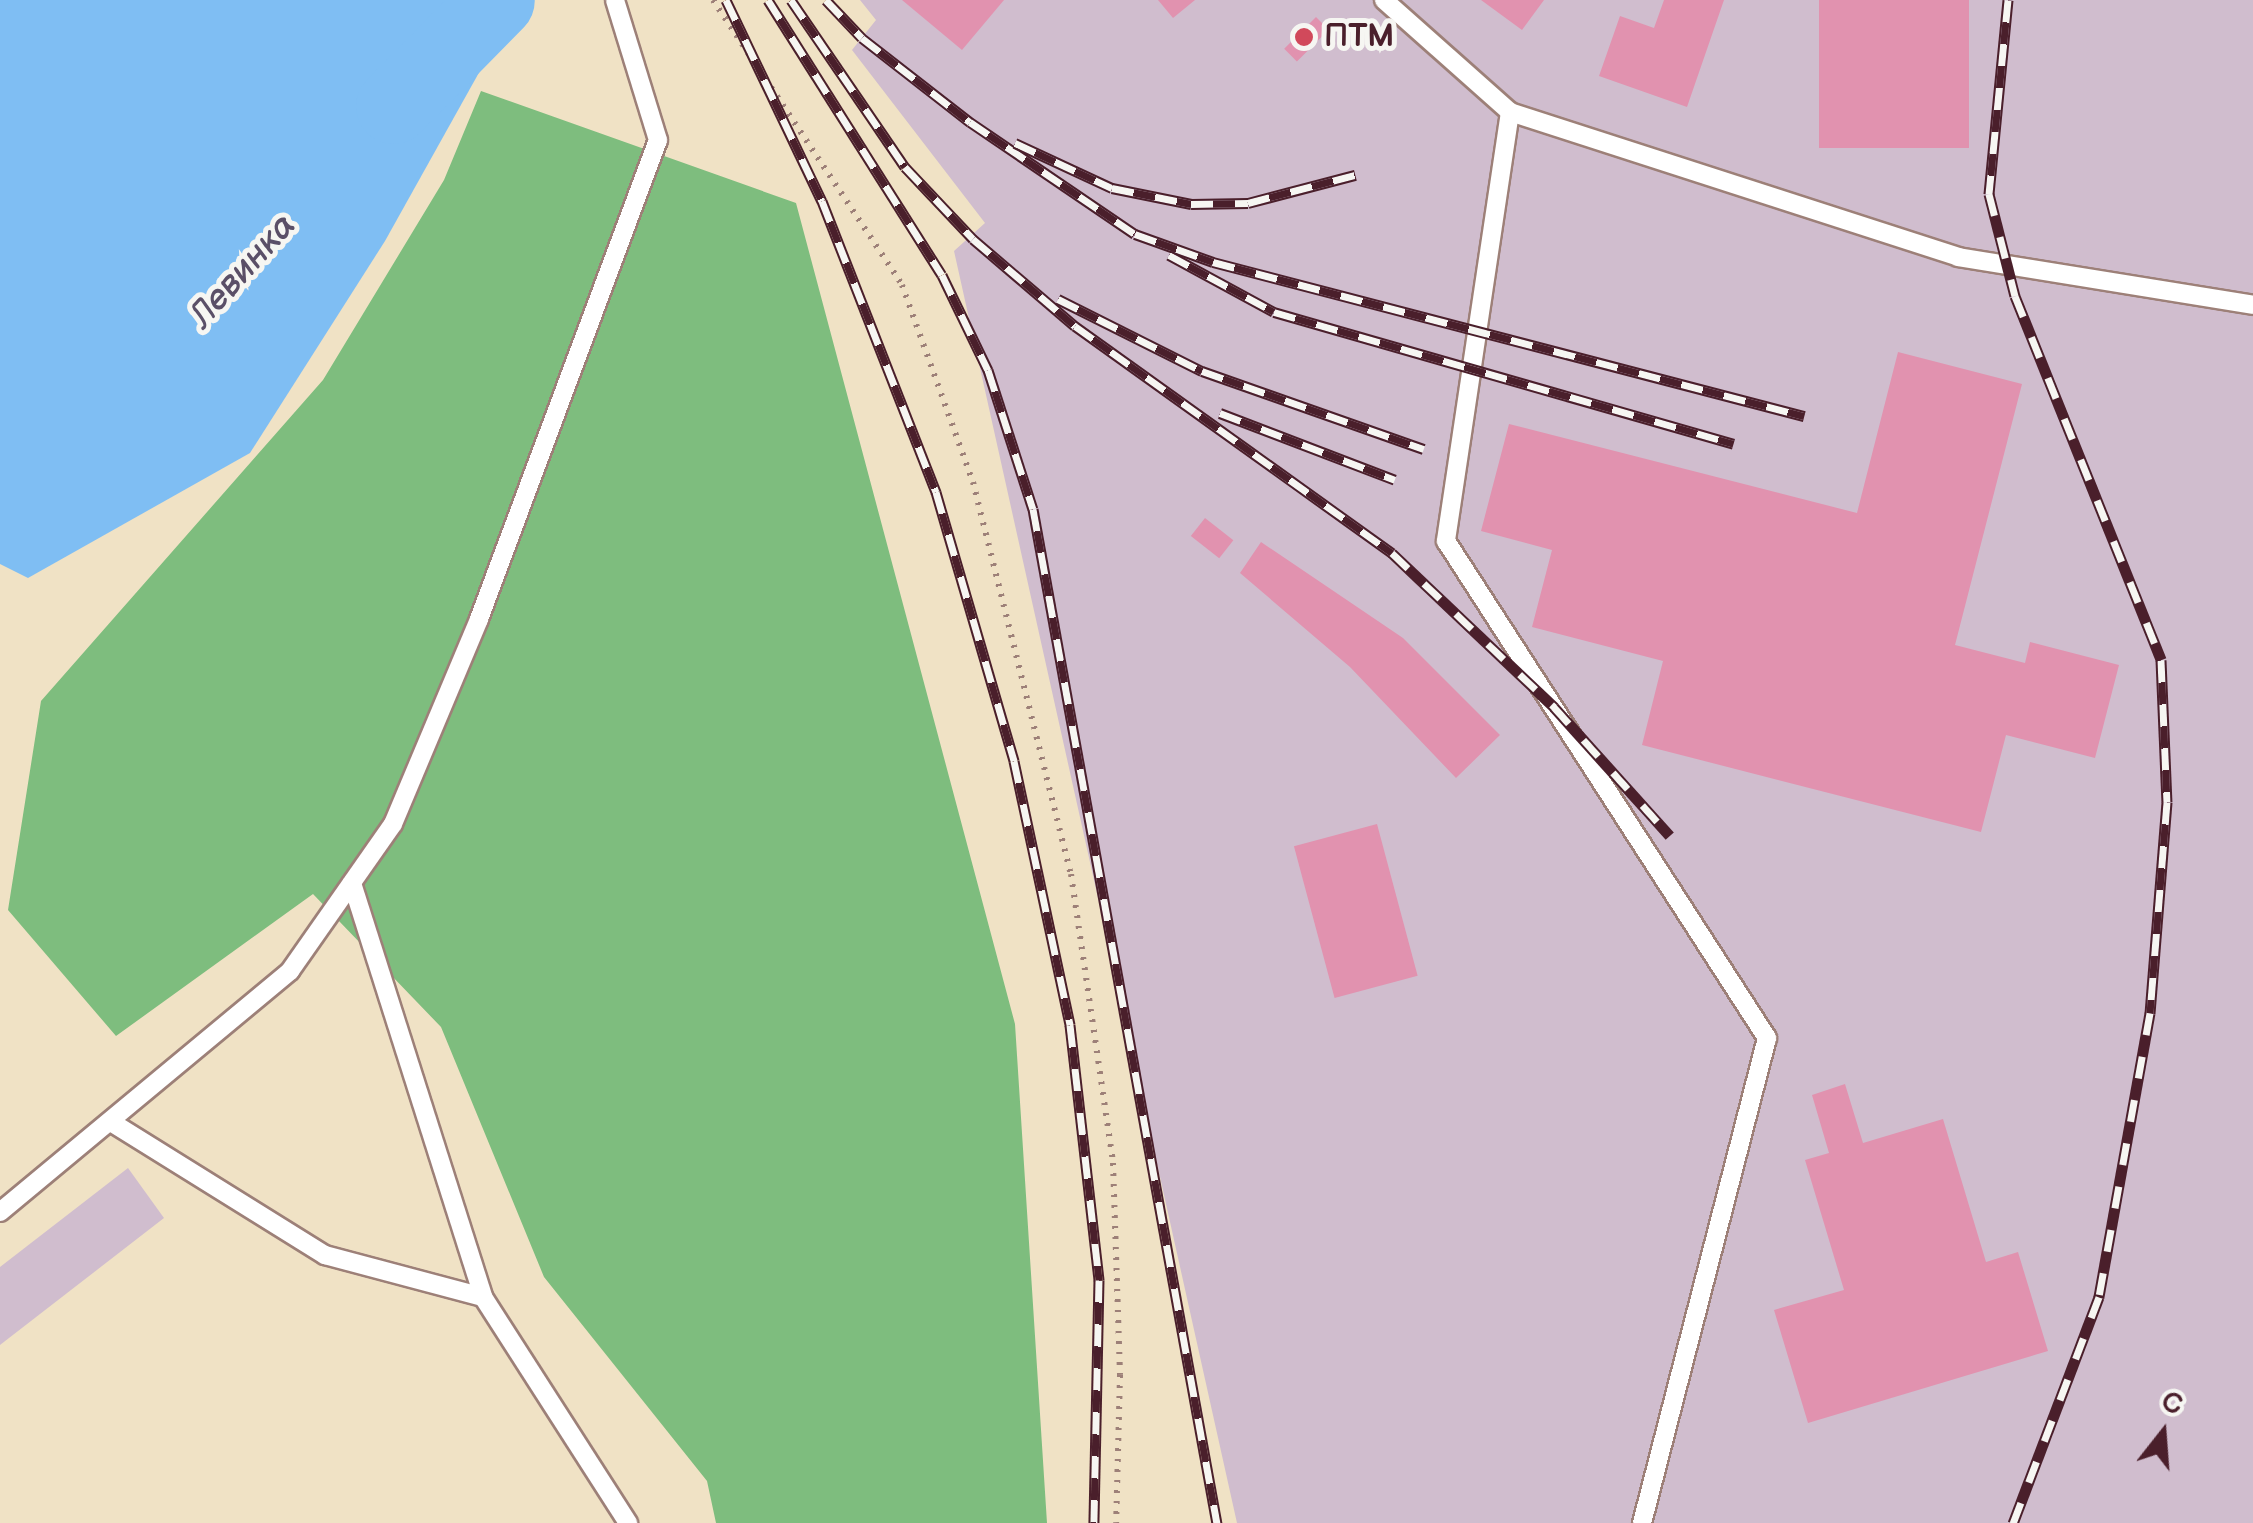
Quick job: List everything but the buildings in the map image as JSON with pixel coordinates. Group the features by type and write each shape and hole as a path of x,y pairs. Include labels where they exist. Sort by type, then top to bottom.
{"lane":[{"path":"0,1212 290,971 393,824 472,636 658,140 615,0"},
{"path":"1384,0 1510,112 1958,258 2253,305"},
{"path":"1510,112 1446,542 1767,1038 1642,1523"},
{"path":"352,883 483,1297 628,1523"},
{"path":"111,1122 325,1255 483,1297"}],"path":[{"path":"713,0 902,285 973,482 1071,874 1113,1164 1120,1375 1116,1523"}],"shaded area":[{"path":"860,0 2253,0 2253,1523 1237,1523 954,251 985,223 852,50 876,20"},
{"path":"128,1168 164,1218 0,1345 0,1267"}],"green space":[{"path":"481,91 796,203 1015,1024 1047,1523 716,1523 707,1481 544,1277 441,1027 313,894 116,1036 8,910 41,701 323,380 444,180"}],"water":[{"path":"0,0 449,0 481,69 385,241 250,453 28,578 0,564"}],"waterway":[{"name":"Левинка","path":"393,106 497,0"}],"railway":[{"path":"726,0 822,201 936,492 1014,761 1070,1025 1099,1280 1094,1523"},
{"path":"768,0 942,275 988,370 1033,509 1217,1523"},
{"path":"791,0 905,167 973,239 1075,326 1392,553 1554,707 1670,836"},
{"path":"826,0 862,38 970,122 1135,234 1213,262 1804,416"},
{"path":"2008,0 1989,194 2015,296 2161,660 2167,802 2150,1013 2099,1297 2013,1523"},
{"path":"1015,143 1112,188 1191,204 1248,203 1355,175"},
{"path":"1169,255 1274,312 1733,444"},
{"path":"1058,299 1202,371 1424,449"},
{"path":"1220,413 1395,480"}],"place":[{"name":"ПТМ","path":"1304,37"}]}
